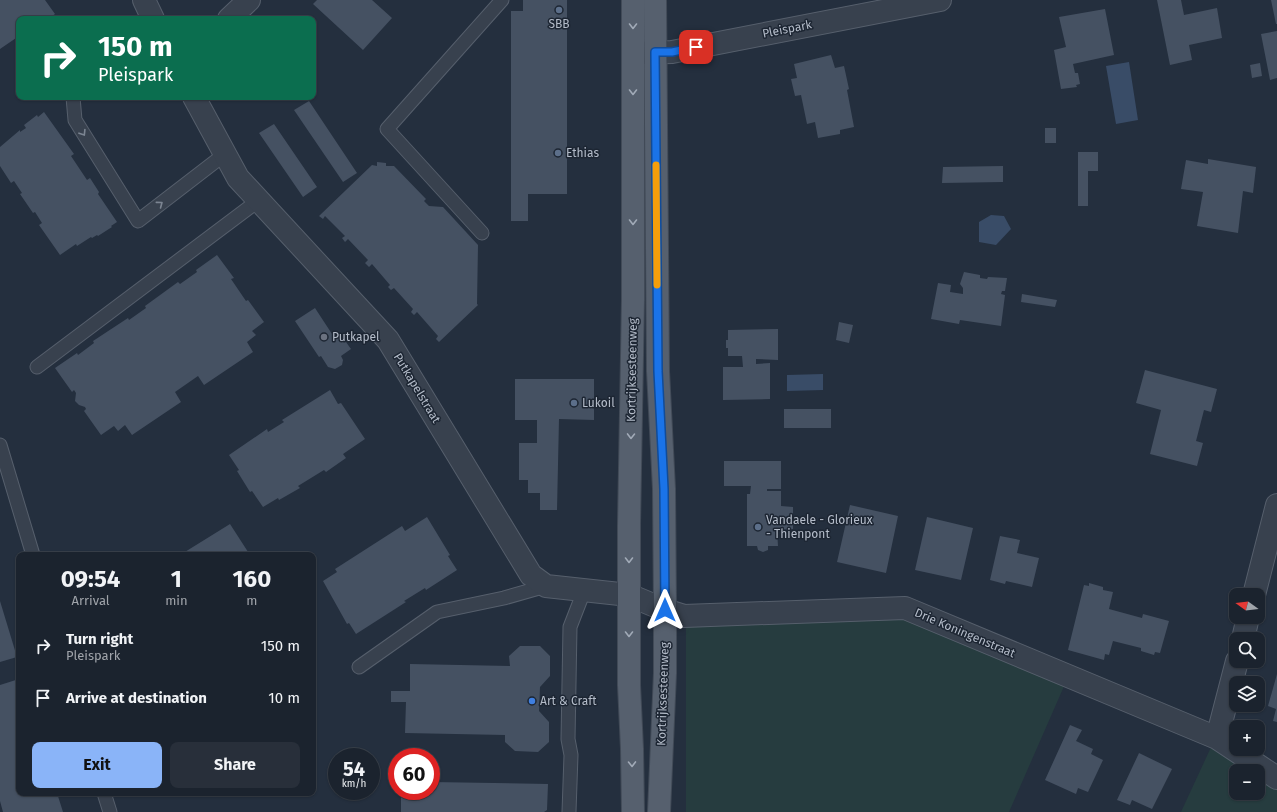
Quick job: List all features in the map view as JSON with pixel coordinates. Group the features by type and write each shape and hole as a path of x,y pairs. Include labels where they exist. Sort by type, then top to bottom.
{"main road":[{"name":"Kortrijksesteenweg","path":"633,0 633,299 629,595 629,685 633,812"},
{"name":"Kortrijksesteenweg","path":"655,0 658,371 664,489 665,610 665,673 660,812"}],"street":[{"path":"144,0 152,16"},
{"path":"232,16 249,0"},
{"name":"Pleispark","path":"633,53 672,52 940,0"},
{"name":"Putkapelstraat","path":"196,100 238,178 388,340 531,575 546,586"},
{"path":"1256,588 1277,505"},
{"path":"546,586 629,595"},
{"name":"Drie Koningenstraat","path":"629,595 684,616 905,608 1217,738 1277,778"},
{"path":"1217,738 1235,668"}],"lane":[{"path":"482,233 387,129 502,0"},
{"path":"73,100 75,120 138,221 225,154"},
{"path":"37,367 259,200"},
{"path":"0,445 32,552"},
{"path":"359,667 437,612 504,598 546,586"},
{"path":"569,812 571,755 568,739 570,627 584,591"},
{"path":"105,796 110,812"}],"green space":[{"path":"900,613 1065,684 1009,812 686,812 686,626"},
{"path":"1212,745 1242,764 1229,764 1229,800 1265,800 1265,779 1277,787 1277,812 1181,812"}],"water":[{"path":"1129,62 1138,120 1116,124 1106,66"},
{"path":"991,215 1004,216 1011,229 996,245 979,242 979,222"},
{"path":"823,374 823,390 787,391 787,375"}],"building":[{"path":"0,0 45,0 55,14 52,16 16,16 16,38 0,49"},
{"path":"317,0 372,0 392,18 363,50 313,4"},
{"path":"523,0 567,0 567,194 528,194 528,221 511,221 511,11 523,11"},
{"path":"1157,0 1181,0 1184,15 1217,8 1222,38 1189,45 1192,60 1170,65"},
{"path":"1271,0 1277,0 1277,24 1276,24"},
{"path":"1105,9 1114,55 1073,64 1075,73 1078,73 1080,84 1076,85 1077,87 1061,89 1054,50 1066,47 1059,17"},
{"path":"1277,31 1277,78 1270,80 1261,34"},
{"path":"831,55 835,68 844,66 849,89 847,90 854,127 840,130 840,134 818,138 815,122 807,124 801,95 795,96 791,79 797,78 794,64"},
{"path":"1260,63 1262,76 1252,78 1250,65"},
{"path":"309,101 357,173 343,182 294,110"},
{"path":"44,112 74,154 71,156 87,180 90,178 99,192 98,194 117,222 98,236 91,237 77,246 76,244 60,255 39,225 42,223 35,212 33,213 20,194 22,193 14,181 11,183 0,166 0,147 20,130 20,132 26,128 24,125 37,115 38,117"},
{"path":"274,124 317,187 303,197 259,133"},
{"path":"1045,128 1056,128 1056,143 1045,143"},
{"path":"1078,152 1098,152 1098,171 1088,171 1088,206 1078,206"},
{"path":"1208,159 1256,167 1253,193 1243,191 1238,233 1197,226 1203,192 1181,189 1186,160 1208,164"},
{"path":"377,162 386,163 386,166 394,166 426,199 424,201 429,206 443,207 478,245 478,305 439,342 436,339 438,336 417,312 414,315 411,312 413,309 394,288 391,290 388,287 390,285 372,264 369,267 365,263 368,260 348,239 345,242 342,238 345,236 325,216 323,219 319,216 372,165 377,166"},
{"path":"1003,166 1003,182 942,183 943,167"},
{"path":"217,255 234,278 231,279 246,301 248,300 264,322 252,331 256,335 247,342 253,352 204,385 198,376 175,392 181,402 132,435 125,425 118,431 114,426 101,435 84,411 86,409 85,407 79,405 75,401 76,393 74,390 72,392 55,368 77,353 78,355 94,343 93,341 128,318 129,320 146,308 145,306 178,282 180,284 197,272 196,270"},
{"path":"964,272 980,275 980,278 987,279 988,277 1007,278 1005,291 1002,291 1001,294 1005,295 1001,326 960,320 959,324 931,319 938,283 951,285 950,292 963,294 963,288 960,284"},
{"path":"1022,294 1057,300 1055,307 1021,302"},
{"name":"Putkapel","path":"315,308 332,334 338,331 351,349 341,356 343,360 342,365 335,369 328,367 321,356 319,357 295,321"},
{"path":"839,322 853,325 849,343 836,340"},
{"path":"778,329 778,360 756,359 756,364 770,363 770,399 723,400 723,367 743,367 742,356 728,356 726,340 728,340 728,330"},
{"path":"1145,370 1217,389 1211,412 1204,410 1196,441 1203,443 1197,466 1150,454 1161,410 1136,403"},
{"path":"515,379 594,379 594,420 559,419 557,510 540,510 540,493 528,493 528,480 519,480 519,443 537,443 537,420 515,420"},
{"path":"330,390 338,404 341,403 365,439 343,454 346,458 326,472 324,470 298,486 300,488 263,507 252,491 250,492 237,471 239,470 229,455 267,429 268,432 284,422 282,420"},
{"path":"784,409 831,409 831,428 784,428"},
{"path":"724,461 781,461 781,489 767,489 767,491 781,491 781,506 793,507 793,529 777,530 778,546 768,546 768,550 763,552 758,550 757,546 747,546 747,494 750,494 751,486 724,486"},
{"path":"850,505 898,516 886,573 837,562"},
{"path":"427,517 450,555 448,556 457,570 426,590 425,588 404,601 406,602 356,634 349,623 347,624 323,581 337,572 335,569 402,526 405,531"},
{"path":"927,517 973,528 961,580 915,570"},
{"path":"230,524 248,552 185,552"},
{"path":"1000,536 1020,540 1017,553 1039,558 1032,587 1006,581 1005,584 990,580"},
{"path":"1089,583 1103,587 1103,590 1113,592 1109,609 1142,618 1143,614 1169,621 1160,653 1155,652 1154,655 1141,651 1141,648 1113,641 1109,655 1105,654 1104,660 1068,650 1084,585 1089,586"},
{"path":"0,601 16,657 0,662"},
{"path":"520,646 540,646 550,656 550,676 540,687 539,711 549,722 549,742 538,752 515,751 505,742 505,735 405,733 406,702 391,702 391,691 410,691 410,664 510,666 509,656"},
{"path":"1277,674 1277,722 1273,721 1276,709 1268,706"},
{"path":"16,680 16,796 58,796 63,812 3,812 0,801 0,685"},
{"path":"1070,725 1082,730 1076,741 1093,749 1091,754 1103,760 1088,792 1078,788 1076,794 1045,780"},
{"path":"1139,753 1172,769 1152,809 1132,800 1130,805 1117,800"},
{"path":"440,782 548,784 547,810 544,812 401,812 401,800 440,800"}],"slow traffic":[{"path":"656,165 657,285"}],"place":[{"name":"SBB","path":"559,10"},
{"name":"Ethias","path":"558,153"},
{"name":"Putkapel","path":"324,337"},
{"name":"Lukoil","path":"574,403"},
{"name":"Vandaele - Glorieux - Thienpont","path":"758,527"},
{"name":"Art & Craft","path":"532,701"}],"route":[{"path":"665,610 664,489 658,371 655,52 672,52 696,47"}]}
